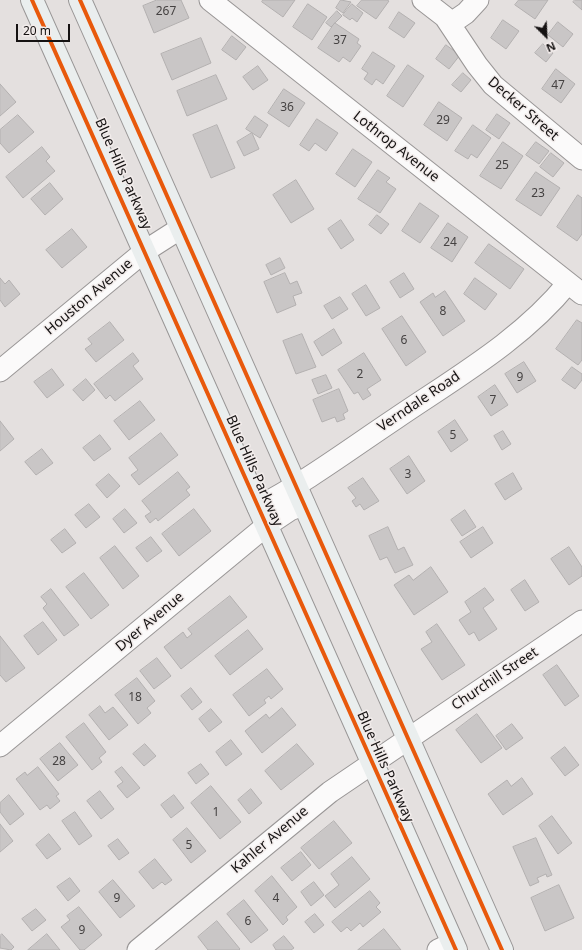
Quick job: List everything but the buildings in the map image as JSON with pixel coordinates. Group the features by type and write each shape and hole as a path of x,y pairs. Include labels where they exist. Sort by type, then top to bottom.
{"main road":[{"name":"Blue Hills Parkway","path":"32,0 372,764 449,948"},
{"path":"80,0 502,950"}],"street":[{"name":"Lothrop Avenue","path":"210,0 575,288"},
{"name":"Decker Street","path":"423,0 438,10 450,24 476,65 493,85 582,159"},
{"path":"450,24 466,13 478,0"},
{"name":"Houston Avenue","path":"0,371 145,251 181,228"},
{"name":"Verndale Road","path":"262,516 300,495 494,351 546,308 575,288"},
{"name":"Dyer Avenue","path":"0,746 262,516"},
{"name":"Churchill Street","path":"408,738 582,620"},
{"name":"Kahler Avenue","path":"138,950 302,814 408,738"}],"cycle path":[{"path":"32,0 456,950"},
{"path":"80,0 502,950"}]}
